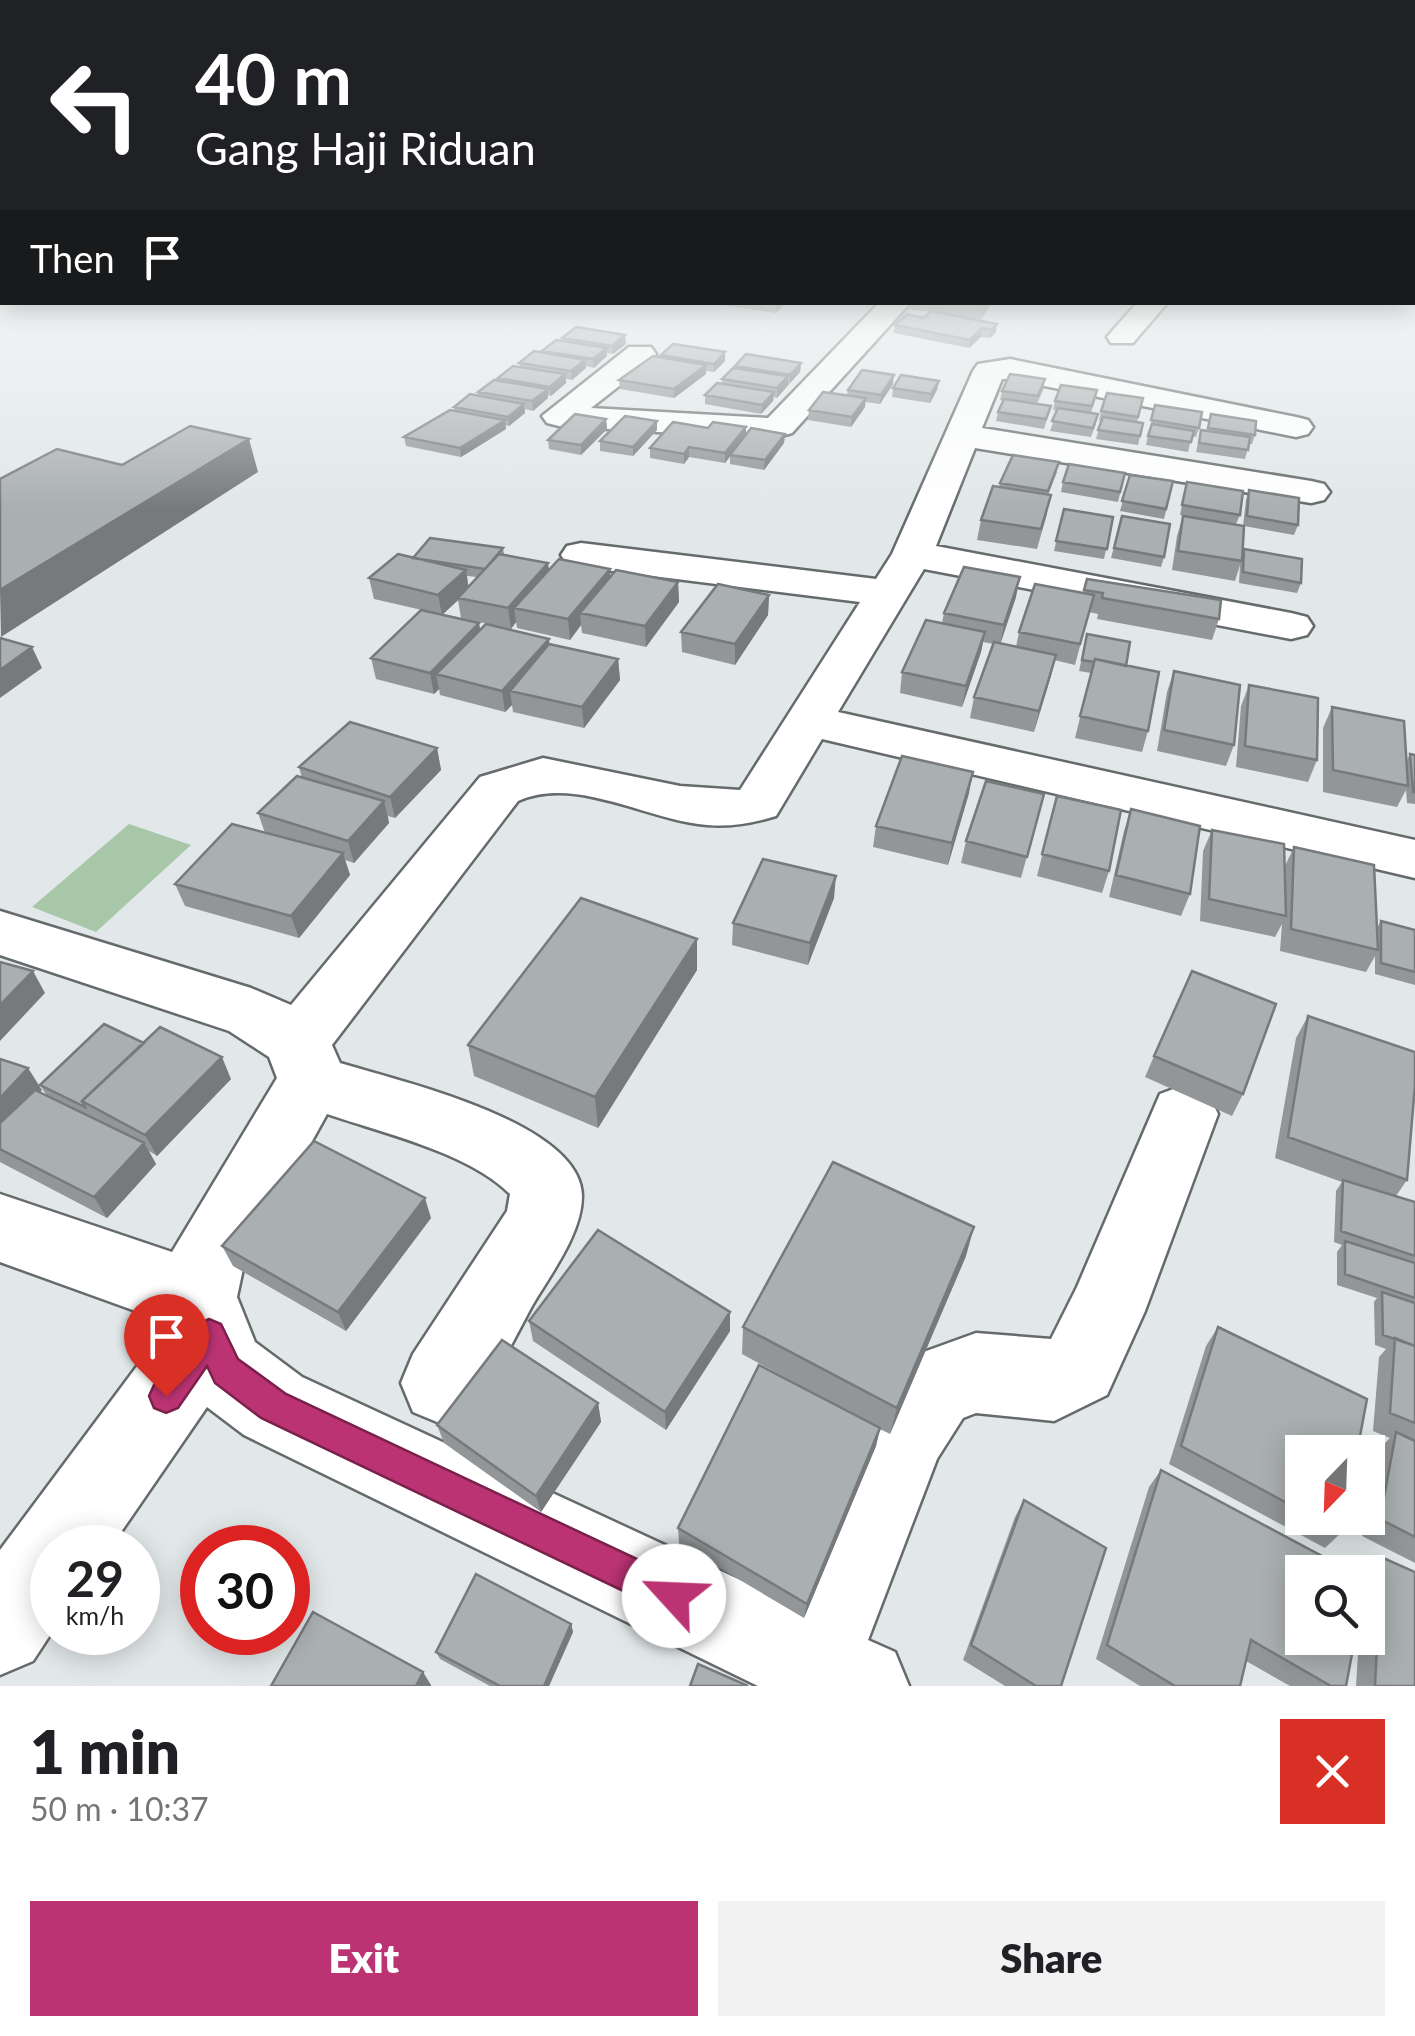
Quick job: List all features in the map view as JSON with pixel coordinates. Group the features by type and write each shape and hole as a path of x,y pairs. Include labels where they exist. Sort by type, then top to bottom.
{"street":[{"path":"640,354 559,416 772,429 780,426 850,352"},
{"path":"1184,1114 1106,1310 1079,1367 1054,1380 976,1373 936,1387 904,1433 837,1674 274,1406 226,1371 204,1316 208,1256 304,1062 500,789 542,775 738,810 757,804 912,554 989,371 996,368 1296,427"},
{"path":"960,435 1312,492"},
{"path":"582,554 888,592"},
{"path":"912,554 1291,626"},
{"path":"809,720 1415,858"},
{"path":"0,933 251,1013 280,1027 304,1062 526,1162 543,1180 546,1204 536,1230 442,1383"},
{"path":"0,1228 204,1316"},
{"path":"72,1525 204,1316"},
{"path":"0,1628 30,1585"}],"green space":[{"path":"129,824 191,845 96,932 32,907"}],"building":[{"path":"533,352 585,360 571,371 519,363"},
{"path":"546,352 602,352 593,359"},
{"path":"665,352 725,352 714,364 661,355"},
{"path":"746,354 801,363 790,375 735,366"},
{"path":"653,356 706,365 674,389 619,380"},
{"path":"513,366 565,374 550,387 498,378"},
{"path":"733,368 788,376 777,388 722,379"},
{"path":"862,370 894,375 881,395 848,390"},
{"path":"1010,374 1045,379 1038,396 1002,391"},
{"path":"901,375 939,381 931,394 893,388"},
{"path":"494,380 548,389 532,401 478,392"},
{"path":"717,383 774,392 762,405 705,395"},
{"path":"1061,385 1097,390 1092,406 1055,401"},
{"path":"823,392 866,398 852,417 809,410"},
{"path":"1107,393 1143,398 1138,417 1101,411"},
{"path":"470,394 524,404 508,417 454,407"},
{"path":"1004,399 1051,406 1046,419 998,412"},
{"path":"1155,405 1202,412 1199,428 1151,420"},
{"path":"1058,408 1098,414 1093,428 1052,421"},
{"path":"450,410 505,420 460,448 404,437"},
{"path":"575,414 606,419 581,445 548,440"},
{"path":"1211,414 1256,421 1255,435 1208,428"},
{"path":"625,416 657,421 633,447 600,441"},
{"path":"1103,417 1143,423 1140,436 1098,430"},
{"path":"673,422 708,428 713,422 746,427 725,453 689,447 684,454 650,448"},
{"path":"1152,424 1194,431 1191,442 1148,436"},
{"path":"190,426 249,439 0,590 0,479 57,449 122,465"},
{"path":"751,428 785,434 765,460 730,455"},
{"path":"1201,430 1250,437 1248,450 1199,443"},
{"path":"1013,455 1059,462 1048,491 1000,483"},
{"path":"1069,464 1125,473 1120,492 1063,482"},
{"path":"1130,475 1173,481 1166,509 1122,501"},
{"path":"1187,482 1243,491 1240,515 1182,505"},
{"path":"993,486 1051,495 1041,529 981,520"},
{"path":"1249,490 1299,498 1298,525 1247,516"},
{"path":"1064,509 1113,517 1107,549 1056,541"},
{"path":"1122,516 1170,524 1164,557 1114,548"},
{"path":"1183,516 1244,526 1242,561 1178,551"},
{"path":"430,538 503,548 485,569 413,558"},
{"path":"1244,549 1302,559 1301,583 1243,572"},
{"path":"398,554 466,570 438,595 369,578"},
{"path":"499,554 548,563 508,608 458,598"},
{"path":"559,559 610,569 568,619 514,608"},
{"path":"964,567 1020,577 1004,625 944,613"},
{"path":"616,570 678,582 645,626 580,613"},
{"path":"1087,579 1221,600 1219,619 1102,598 1103,593 1084,590"},
{"path":"718,584 769,595 735,644 681,632"},
{"path":"1035,584 1094,595 1080,644 1019,632"},
{"path":"421,610 479,623 430,673 371,658"},
{"path":"926,620 985,632 966,686 902,672"},
{"path":"486,624 549,639 502,691 436,674"},
{"path":"1087,634 1130,642 1126,666 1082,660"},
{"path":"0,638 32,647 0,670"},
{"path":"994,642 1056,655 1039,711 974,697"},
{"path":"549,644 618,659 582,707 510,691"},
{"path":"1095,659 1159,672 1148,731 1080,716"},
{"path":"1174,671 1240,685 1234,745 1164,730"},
{"path":"1249,685 1318,698 1317,760 1245,746"},
{"path":"1332,707 1404,721 1408,786 1333,770"},
{"path":"350,722 437,748 390,797 299,767"},
{"path":"1410,754 1415,755 1415,792 1413,792"},
{"path":"902,756 973,772 952,843 876,826"},
{"path":"297,776 384,801 348,841 258,813"},
{"path":"986,781 1044,794 1027,857 966,841"},
{"path":"1057,796 1121,810 1109,871 1042,854"},
{"path":"1131,809 1200,826 1190,894 1116,875"},
{"path":"232,824 343,853 291,916 175,884"},
{"path":"1212,830 1284,844 1286,916 1209,899"},
{"path":"1294,847 1374,865 1378,950 1291,929"},
{"path":"763,859 836,876 810,943 733,923"},
{"path":"581,898 697,939 595,1097 468,1045"},
{"path":"1381,921 1415,930 1415,972 1381,963"},
{"path":"0,962 33,971 0,1005"},
{"path":"1192,971 1276,1004 1243,1094 1154,1056"},
{"path":"1308,1016 1415,1052 1407,1180 1288,1137"},
{"path":"104,1024 144,1043 82,1101 85,1107 40,1085"},
{"path":"160,1027 222,1057 145,1135 82,1101"},
{"path":"0,1059 28,1068 0,1098"},
{"path":"35,1090 144,1143 94,1197 0,1149 0,1123"},
{"path":"314,1141 425,1198 338,1312 222,1246"},
{"path":"833,1162 974,1227 897,1408 743,1327"},
{"path":"1343,1180 1415,1202 1415,1256 1341,1231"},
{"path":"598,1230 730,1312 665,1412 529,1321"},
{"path":"1345,1241 1415,1263 1415,1298 1345,1274"},
{"path":"1382,1292 1415,1303 1415,1346 1383,1335"},
{"path":"1218,1327 1367,1399 1360,1435 1285,1435 1285,1502 1181,1446"},
{"path":"1395,1338 1415,1346 1415,1423 1390,1413"},
{"path":"502,1340 598,1403 536,1496 437,1425"},
{"path":"759,1365 880,1428 807,1604 678,1528"},
{"path":"1396,1432 1415,1441 1415,1537 1385,1522 1385,1492"},
{"path":"1161,1470 1320,1555 1285,1555 1285,1655 1352,1655 1346,1686 1331,1686 1251,1640 1240,1686 1175,1686 1107,1645"},
{"path":"1024,1500 1106,1548 1061,1686 1036,1686 971,1645"},
{"path":"1385,1559 1415,1572 1415,1686 1375,1686 1376,1655 1385,1655"},
{"path":"476,1574 571,1624 544,1686 500,1686 436,1652"},
{"path":"313,1612 423,1672 416,1686 271,1686 289,1655 310,1655"},
{"path":"698,1664 748,1686 690,1686"}],"route":[{"path":"166,1396 209,1335 226,1371 274,1406 674,1596"}]}
